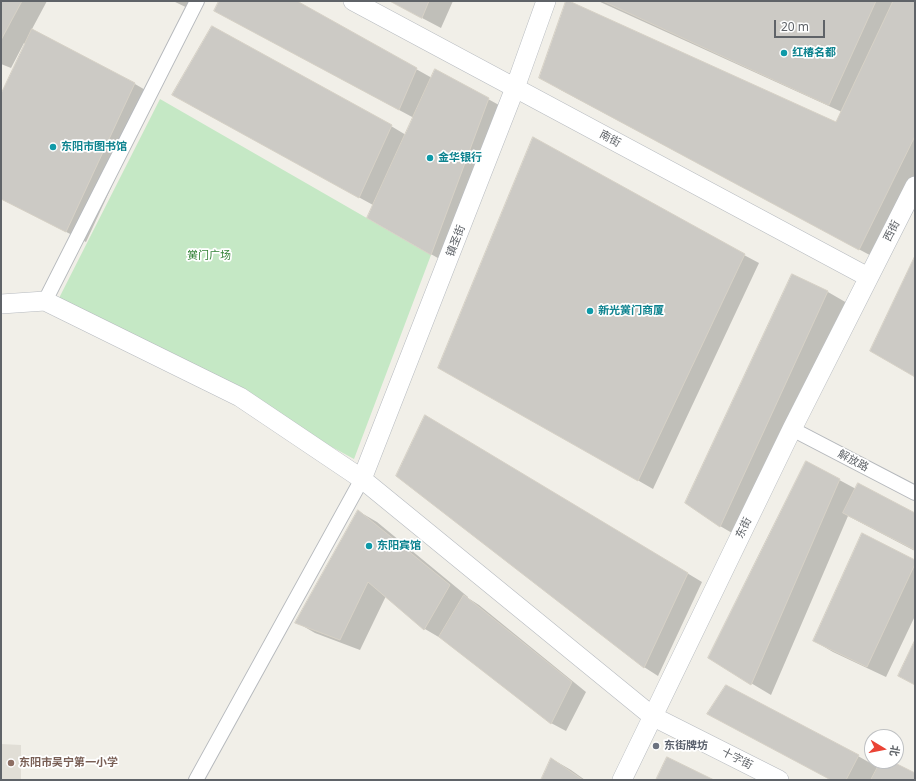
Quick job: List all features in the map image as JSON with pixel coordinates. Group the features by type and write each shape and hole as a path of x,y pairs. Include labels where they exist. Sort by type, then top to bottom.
{"street":[{"path":"1,304 45,301 197,1"},
{"name":"南街","path":"353,1 868,277"},
{"name":"镇圣街","path":"362,479 515,88 546,1"},
{"name":"西街","path":"868,277 915,186"},
{"name":"东街","path":"622,780 792,428 868,277"},
{"name":"十字街","path":"45,301 240,396 362,479 652,716 779,780"},
{"name":"解放路","path":"792,428 915,493"},
{"path":"196,780 362,479"}],"shaded area":[{"name":"东阳市吴宁第一小学","path":"1,744 21,745 21,780 1,780"}],"green space":[{"name":"黉门广场","path":"160,99 431,255 354,459 240,397 55,306"}],"building":[{"path":"1,1 22,1 1,40"},
{"path":"219,1 297,1 417,68 399,110 214,11"},
{"path":"390,1 429,1 422,18"},
{"path":"566,1 569,1 836,122 893,1 915,1 915,136 859,250 539,78"},
{"name":"红椿名都","path":"603,1 876,1 829,105"},
{"path":"212,26 392,125 359,198 172,95"},
{"name":"东阳市图书馆","path":"32,29 135,83 66,232 1,199 1,94"},
{"name":"金华银行","path":"435,69 489,98 431,255 367,218"},
{"name":"新光黉门商厦","path":"533,137 745,254 638,481 438,368"},
{"path":"915,256 915,377 870,351"},
{"path":"792,274 828,291 720,527 685,503"},
{"path":"425,415 688,573 644,668 396,476"},
{"path":"806,461 840,479 751,685 708,658"},
{"path":"858,483 915,513 915,550 843,513"},
{"name":"东阳宾馆","path":"358,510 450,585 424,630 368,582 340,640 295,623"},
{"path":"862,533 915,560 915,564 867,667 813,641"},
{"path":"464,595 572,682 551,724 439,637"},
{"path":"915,640 915,685 898,676"},
{"path":"726,685 859,755 846,780 831,780 707,714"},
{"path":"667,757 714,780 656,780"},
{"path":"551,758 583,780 541,780"},
{"path":"904,768 915,773 915,780 871,780 877,769 904,769"}],"place":[{"name":"红椿名都","path":"784,53"},
{"name":"东阳市图书馆","path":"53,147"},
{"name":"金华银行","path":"430,158"},
{"name":"新光黉门商厦","path":"590,311"},
{"name":"东阳宾馆","path":"369,546"},
{"name":"东街牌坊","path":"656,746"},
{"name":"东阳市吴宁第一小学","path":"11,763"}]}
